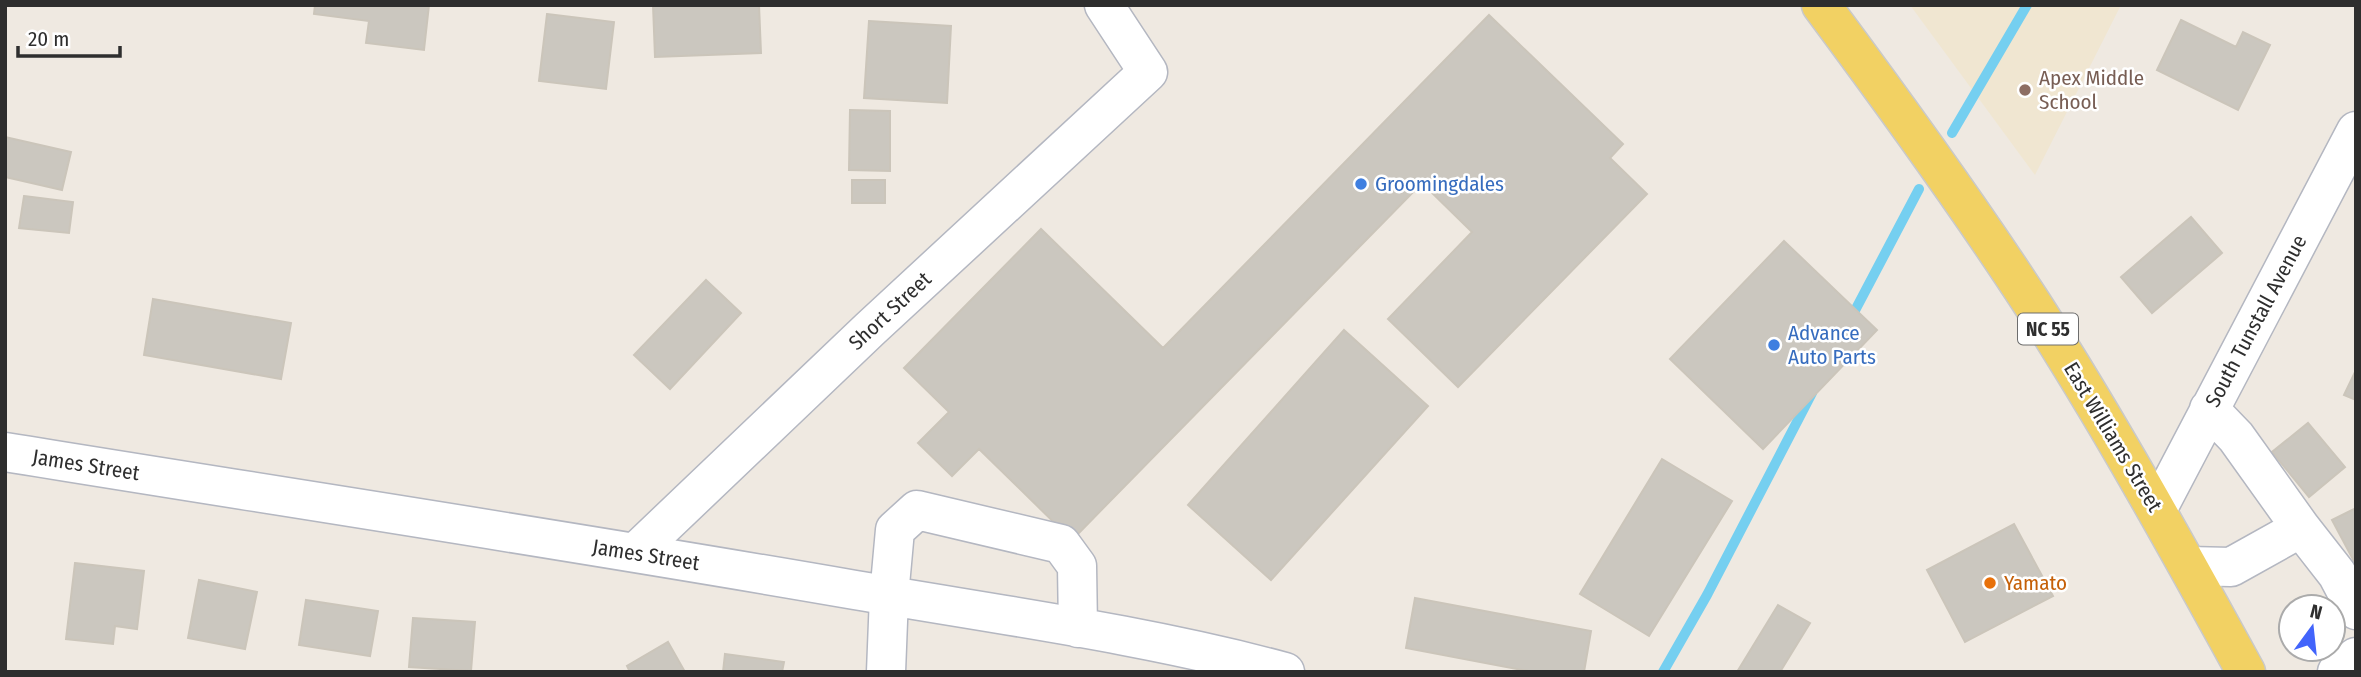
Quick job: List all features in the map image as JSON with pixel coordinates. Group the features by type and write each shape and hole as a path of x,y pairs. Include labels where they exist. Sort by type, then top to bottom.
{"main road":[{"name":"East Williams Street","path":"1821,5 1927,148 2026,295 2157,510 2246,672"}],"street":[{"name":"Short Street","path":"635,553 870,329 1148,72 1104,5"},
{"name":"South Tunstall Avenue","path":"2157,510 2356,131"},
{"path":"2209,409 2236,437 2337,574 2356,610"},
{"name":"James Street","path":"5,452 635,553 1078,628 1285,672"},
{"path":"886,672 895,530 917,510 1061,544 1077,566 1078,628"},
{"path":"2189,566 2231,567 2301,528"},
{"path":"2337,672 2356,657"}],"shaded area":[{"name":"Apex Middle School","path":"1910,5 2121,5 2035,175"}],"building":[{"path":"315,5 429,5 424,50 366,43 369,21 314,14"},
{"path":"653,5 759,5 761,53 655,57"},
{"path":"547,14 614,22 606,89 539,81"},
{"path":"1489,15 1623,144 1610,158 1647,194 1458,387 1388,319 1472,232 1422,183 1072,540 979,449 952,476 918,443 949,412 904,368 1041,229 1163,348"},
{"path":"2181,20 2236,47 2243,32 2270,45 2238,110 2157,70"},
{"path":"869,21 951,26 947,103 864,98"},
{"path":"850,110 890,111 890,171 849,170"},
{"path":"5,137 71,152 62,190 5,177"},
{"path":"852,180 885,180 885,203 852,203"},
{"path":"24,196 73,202 69,233 19,228"},
{"path":"2191,217 2222,253 2152,313 2121,277"},
{"name":"Advance Auto Parts","path":"1784,241 1877,330 1763,449 1670,359"},
{"path":"706,280 741,313 670,389 634,355"},
{"path":"153,299 291,323 281,379 144,355"},
{"path":"1344,330 1428,406 1271,580 1188,505"},
{"path":"2356,370 2356,400 2344,395"},
{"path":"2308,423 2345,467 2309,497 2272,452"},
{"path":"1662,459 1732,501 1649,636 1580,594"},
{"path":"2356,508 2356,565 2332,520"},
{"name":"Yamato","path":"2014,524 2053,596 1965,642 1927,570"},
{"path":"75,563 144,571 137,629 115,626 113,644 66,639"},
{"path":"199,580 257,592 245,649 188,638"},
{"path":"1415,598 1591,631 1584,672 1533,672 1406,648"},
{"path":"306,600 378,611 370,656 299,645"},
{"path":"1778,605 1810,623 1780,672 1737,672"},
{"path":"413,618 475,622 471,671 409,667"},
{"path":"668,642 685,672 630,672 627,666"},
{"path":"725,654 784,662 782,672 723,672"}],"waterway":[{"path":"1952,133 2027,5"},
{"path":"1850,320 1919,189"},
{"path":"1663,672 1707,595 1812,393"}],"place":[{"name":"Apex Middle School","path":"2025,90"},
{"name":"Groomingdales","path":"1361,184"},
{"name":"Advance Auto Parts","path":"1774,345"},
{"name":"Yamato","path":"1990,583"}]}
